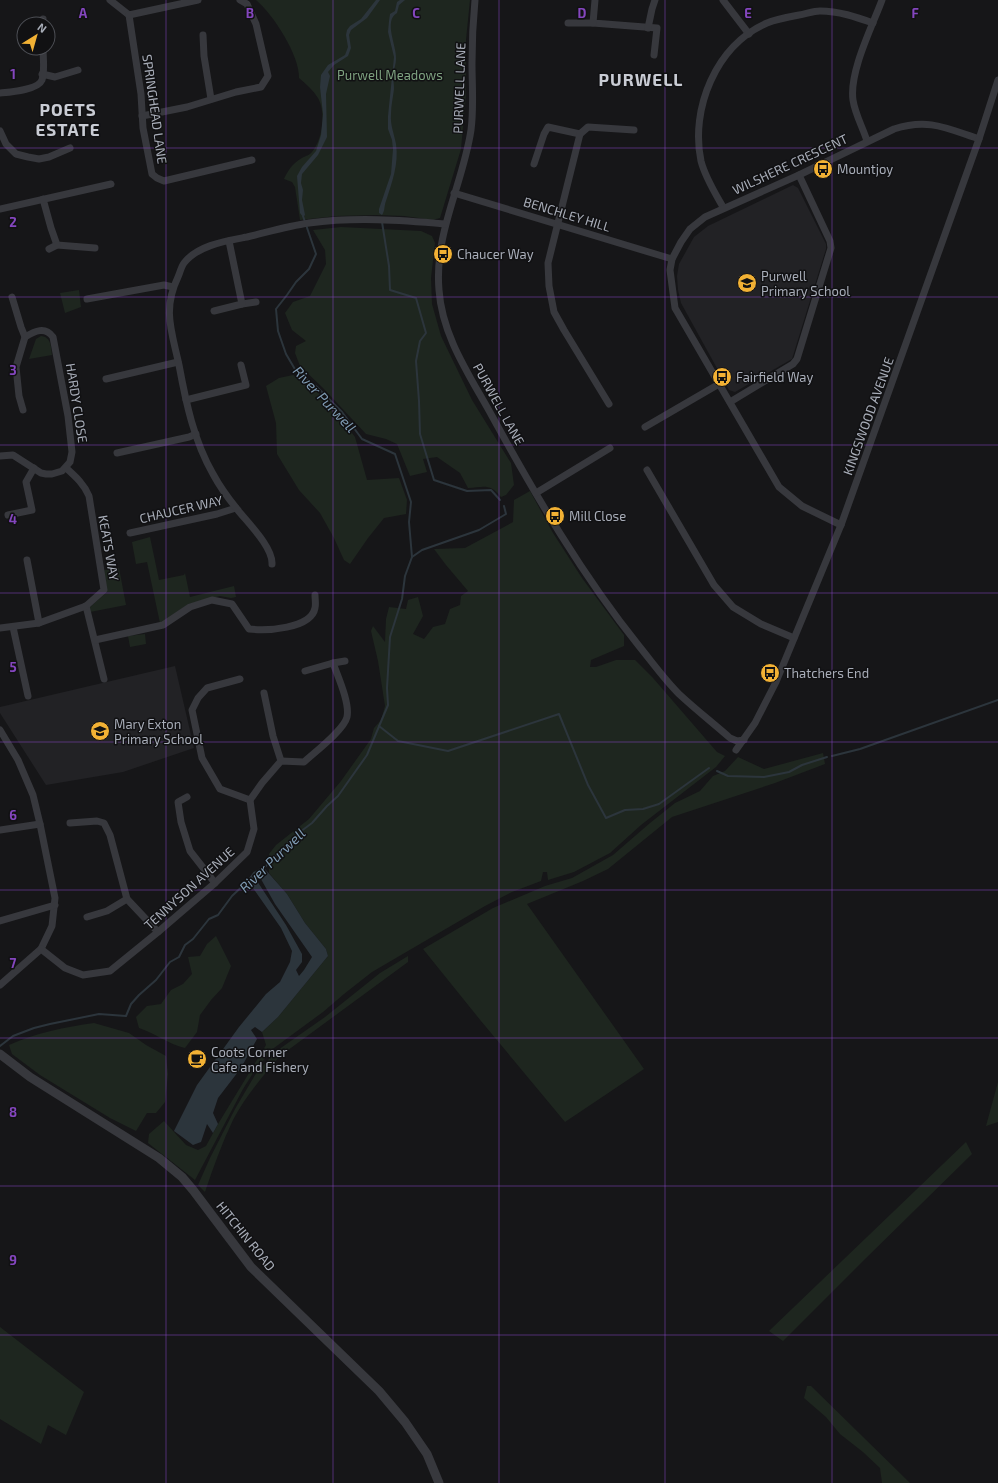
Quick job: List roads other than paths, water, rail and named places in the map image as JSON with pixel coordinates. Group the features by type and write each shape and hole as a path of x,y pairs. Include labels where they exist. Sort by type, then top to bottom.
{"street":[{"path":"110,0 129,15 198,0"},
{"path":"142,116 261,87 268,76 256,24 247,4 240,0"},
{"name":"PURWELL LANE","path":"475,0 471,130 445,224 441,246 438,289 446,327 470,376 536,493 578,563 622,625 679,694 730,738 737,741 744,740"},
{"path":"593,24 595,0"},
{"path":"648,28 655,0"},
{"path":"723,0 749,34"},
{"path":"868,141 853,101 852,86 858,64 882,0"},
{"path":"723,208 711,186 701,162 699,139 700,118 705,92 715,71 730,51 749,34 766,24 783,18 820,11 849,14 873,22"},
{"name":"SPRINGHEAD LANE","path":"129,15 141,94 143,128 152,174 164,181 252,160"},
{"path":"568,23 657,28 654,55"},
{"path":"203,35 204,56 211,99"},
{"path":"0,93 34,87 42,80 43,56"},
{"path":"42,74 55,77 78,70"},
{"name":"KINGSWOOD AVENUE","path":"736,750 756,724 841,525 979,139 998,80"},
{"name":"WILSHERE CRESCENT","path":"841,525 802,506 779,487 675,308 670,270 672,259 681,242 690,230 705,216 798,175 894,129 906,125 934,124 979,139"},
{"path":"534,164 544,134 548,127 580,134"},
{"path":"609,404 554,312 549,286 548,263 580,134 588,127 634,130"},
{"path":"0,131 6,144 16,154 28,158 39,159 49,157 70,148"},
{"path":"730,402 793,364 797,359 831,248 830,241 798,175"},
{"path":"0,209 111,184"},
{"name":"BENCHLEY HILL","path":"454,193 672,259"},
{"path":"44,199 50,228 57,245"},
{"name":"CHAUCER WAY","path":"272,564 272,560 264,542 236,508 212,474 203,455 186,400 170,332 168,314 173,287 184,264 192,255 205,248 303,224 375,219 445,224"},
{"path":"229,241 242,304"},
{"path":"49,249 57,245 95,248"},
{"path":"87,299 164,284 173,287"},
{"path":"12,297 21,327 26,337 16,367 19,396 23,410"},
{"path":"214,311 256,302"},
{"name":"HARDY CLOSE","path":"26,337 33,332 44,330 50,334 54,341 72,447 72,456 66,468"},
{"path":"106,379 178,362"},
{"path":"186,400 246,385 241,365"},
{"path":"645,427 719,384"},
{"path":"117,453 189,437 196,434"},
{"path":"536,493 610,448"},
{"path":"0,456 12,455 41,473 52,474 62,472 66,468"},
{"path":"8,515 32,510 26,482 34,468"},
{"name":"KEATS WAY","path":"0,628 39,623 86,606 104,590 89,496 84,485 66,468"},
{"path":"647,470 714,585 733,607 761,624 794,638"},
{"name":"CHAUCER WAY","path":"130,533 217,514 236,508"},
{"path":"27,560 39,623"},
{"path":"95,640 163,625 190,607 212,600 232,604 249,630 265,631 306,620 313,614 316,607 315,595"},
{"path":"86,606 104,679"},
{"path":"13,627 28,696"},
{"path":"305,671 345,661"},
{"path":"281,761 304,762 340,729 347,718 346,705 333,664"},
{"path":"240,679 207,688 198,698 192,710 202,758 220,789 250,800 281,761"},
{"path":"264,693 272,736 281,761"},
{"path":"0,730 18,760 33,794 55,898 52,926 41,949 0,985"},
{"path":"187,797 178,802 181,822 190,850 215,883"},
{"name":"TENNYSON AVENUE","path":"41,949 66,968 83,975 110,971 215,883 247,852 254,829 250,800"},
{"path":"70,824 97,821 104,823 110,835 127,898 158,932"},
{"path":"0,830 40,824"},
{"path":"87,917 107,911 127,898"},
{"path":"0,921 55,905"},
{"name":"HITCHIN ROAD","path":"0,1054 30,1077 150,1152 182,1177 251,1267 379,1391 405,1422 427,1454 439,1483"}],"waterway":[{"name":"River Purwell","path":"0,1046 13,1036 50,1024 99,1014 126,1016 131,1004 156,980 170,962 179,957 185,945 193,939 209,919 218,915 232,896 254,873 265,867 296,835 312,823 338,796 367,755 388,705 387,688 390,637 402,599 405,576 412,557 409,522 411,502 395,454 362,439 342,412 317,387 296,371 286,354 278,331 276,309 296,282 309,269 316,254 303,216"},
{"name":"River Purwell","path":"382,222 389,266 390,290 416,298 426,333 420,341 416,361 420,434 434,480 467,491 491,490 500,500"},
{"name":"River Purwell","path":"412,557 422,550 479,530 506,514 504,506"},
{"path":"832,756 860,749 998,700"},
{"path":"379,726 398,741 448,751 559,714 588,785 606,818 625,810 643,809 659,804 709,768"},
{"path":"717,771 728,776 764,777 789,772 802,765 827,757"}],"place":[{"name":"Mountjoy","path":"823,169"},
{"name":"Chaucer Way","path":"443,254"},
{"name":"Purwell Primary School","path":"747,283"},
{"name":"Fairfield Way","path":"722,377"},
{"name":"Mill Close","path":"555,516"},
{"name":"Thatchers End","path":"770,673"},
{"name":"Mary Exton Primary School","path":"100,731"},
{"name":"Coots Corner Cafe and Fishery","path":"197,1059"}],"district":[{"name":"PURWELL","path":"641,79"},
{"name":"POETS ESTATE","path":"68,119"}],"park label":[{"name":"Purwell Meadows","path":"390,75"}]}
